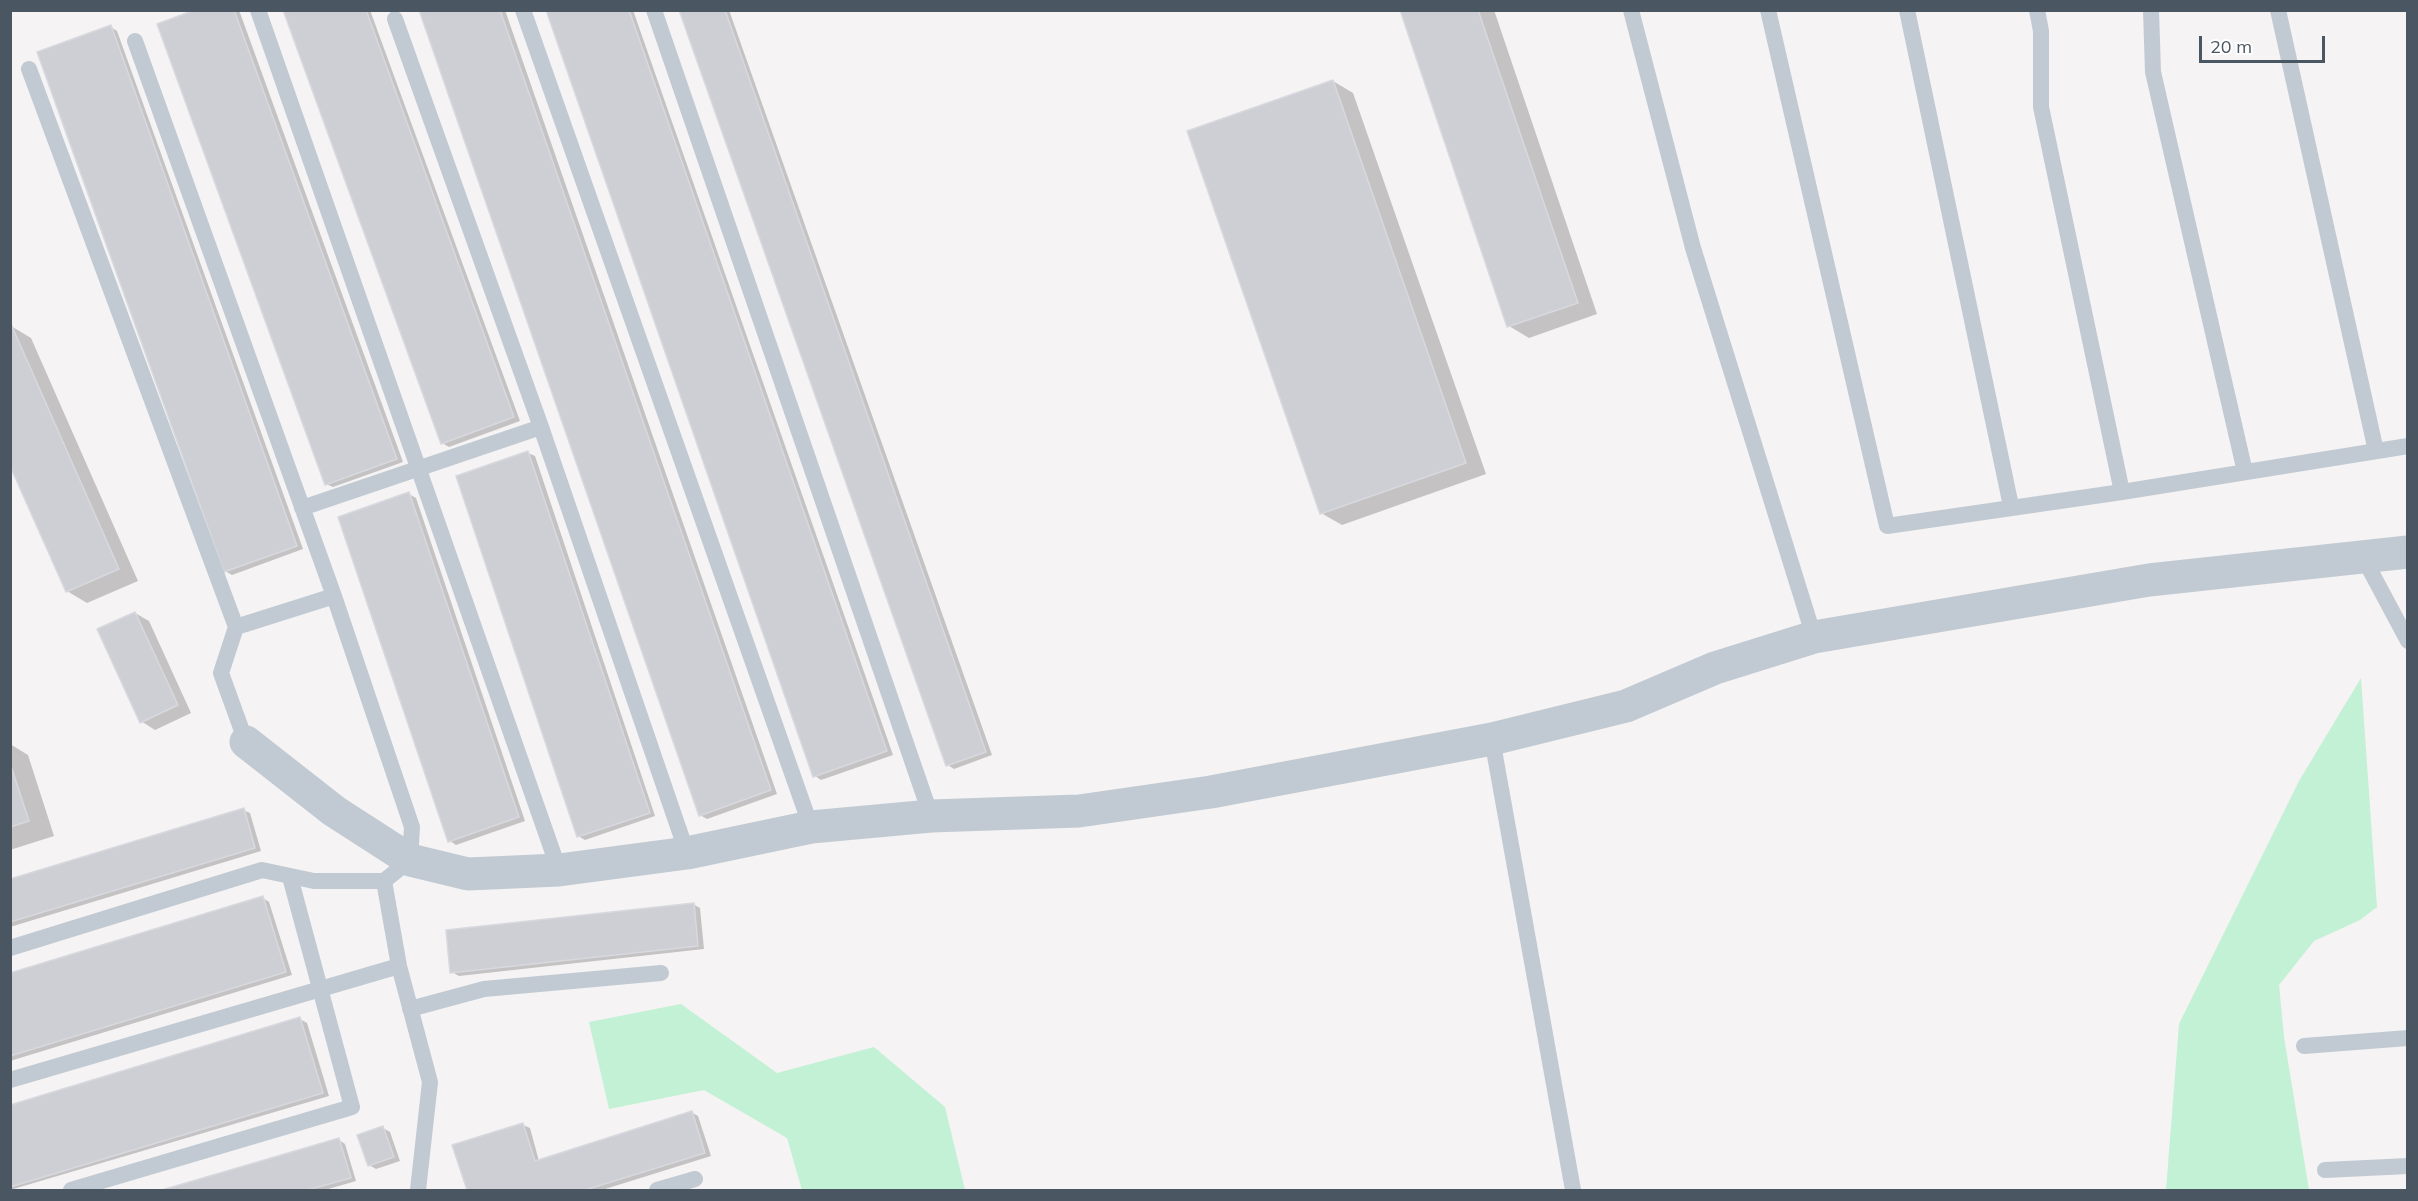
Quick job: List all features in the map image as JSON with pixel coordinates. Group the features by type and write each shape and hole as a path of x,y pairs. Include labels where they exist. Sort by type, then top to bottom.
{"street":[{"path":"246,742 334,811 410,860 468,874 559,870 687,852 811,827 931,816 1079,811 1210,792 1492,739 1626,706 1715,668 1814,637 2149,580 2362,555 2408,552"}],"lane":[{"path":"258,10 559,870"},
{"path":"523,10 811,827"},
{"path":"654,10 931,816"},
{"path":"1631,10 1693,248 1814,637"},
{"path":"1768,10 1887,526 2011,506 2122,492 2408,446"},
{"path":"1907,10 2011,506"},
{"path":"2037,10 2041,31 2041,107 2122,492"},
{"path":"2151,10 2153,72 2245,472"},
{"path":"2278,10 2376,451"},
{"path":"396,19 687,852"},
{"path":"10,948 262,870 314,880 384,881 410,860 412,827 334,596 135,40"},
{"path":"29,69 236,627 221,674 246,742"},
{"path":"302,508 540,427"},
{"path":"2362,555 2408,641"},
{"path":"236,627 334,596"},
{"path":"1492,739 1574,1191"},
{"path":"71,1191 352,1107 290,877"},
{"path":"384,881 399,966 430,1082 418,1191"},
{"path":"10,1080 399,966"},
{"path":"410,1009 484,989 662,973"},
{"path":"2304,1046 2408,1038"},
{"path":"2325,1170 2408,1166"},
{"path":"657,1191 695,1179"}],"green space":[{"path":"2361,678 2377,907 2360,920 2314,941 2279,985 2284,1037 2309,1190 2166,1190 2179,1024 2299,781"},
{"path":"681,1004 777,1073 874,1047 945,1107 965,1190 802,1190 787,1138 704,1090 609,1109 589,1022"}],"building":[{"path":"195,10 234,10 397,459 325,485 157,24"},
{"path":"283,10 366,10 514,417 441,444"},
{"path":"419,10 500,10 771,790 699,816"},
{"path":"546,10 629,10 887,751 813,777"},
{"path":"679,10 725,10 986,752 946,766"},
{"path":"1400,10 1478,10 1578,303 1507,327"},
{"path":"111,25 297,546 224,572 37,52"},
{"path":"1333,80 1466,463 1320,514 1187,131"},
{"path":"11,324 119,569 66,592 10,466"},
{"path":"528,451 650,813 577,837 456,476"},
{"path":"409,492 519,817 448,842 338,517"},
{"path":"135,612 178,705 140,723 97,629"},
{"path":"10,763 29,821 10,827"},
{"path":"244,808 255,848 10,922 10,879"},
{"path":"263,896 286,972 10,1056 10,973"},
{"path":"694,903 698,946 450,973 446,930"},
{"path":"300,1017 323,1093 10,1187 10,1105"},
{"path":"692,1111 705,1153 585,1190 467,1190 452,1145 523,1123 535,1161"},
{"path":"383,1126 394,1157 368,1166 357,1135"},
{"path":"339,1138 351,1178 307,1190 162,1190"}]}
